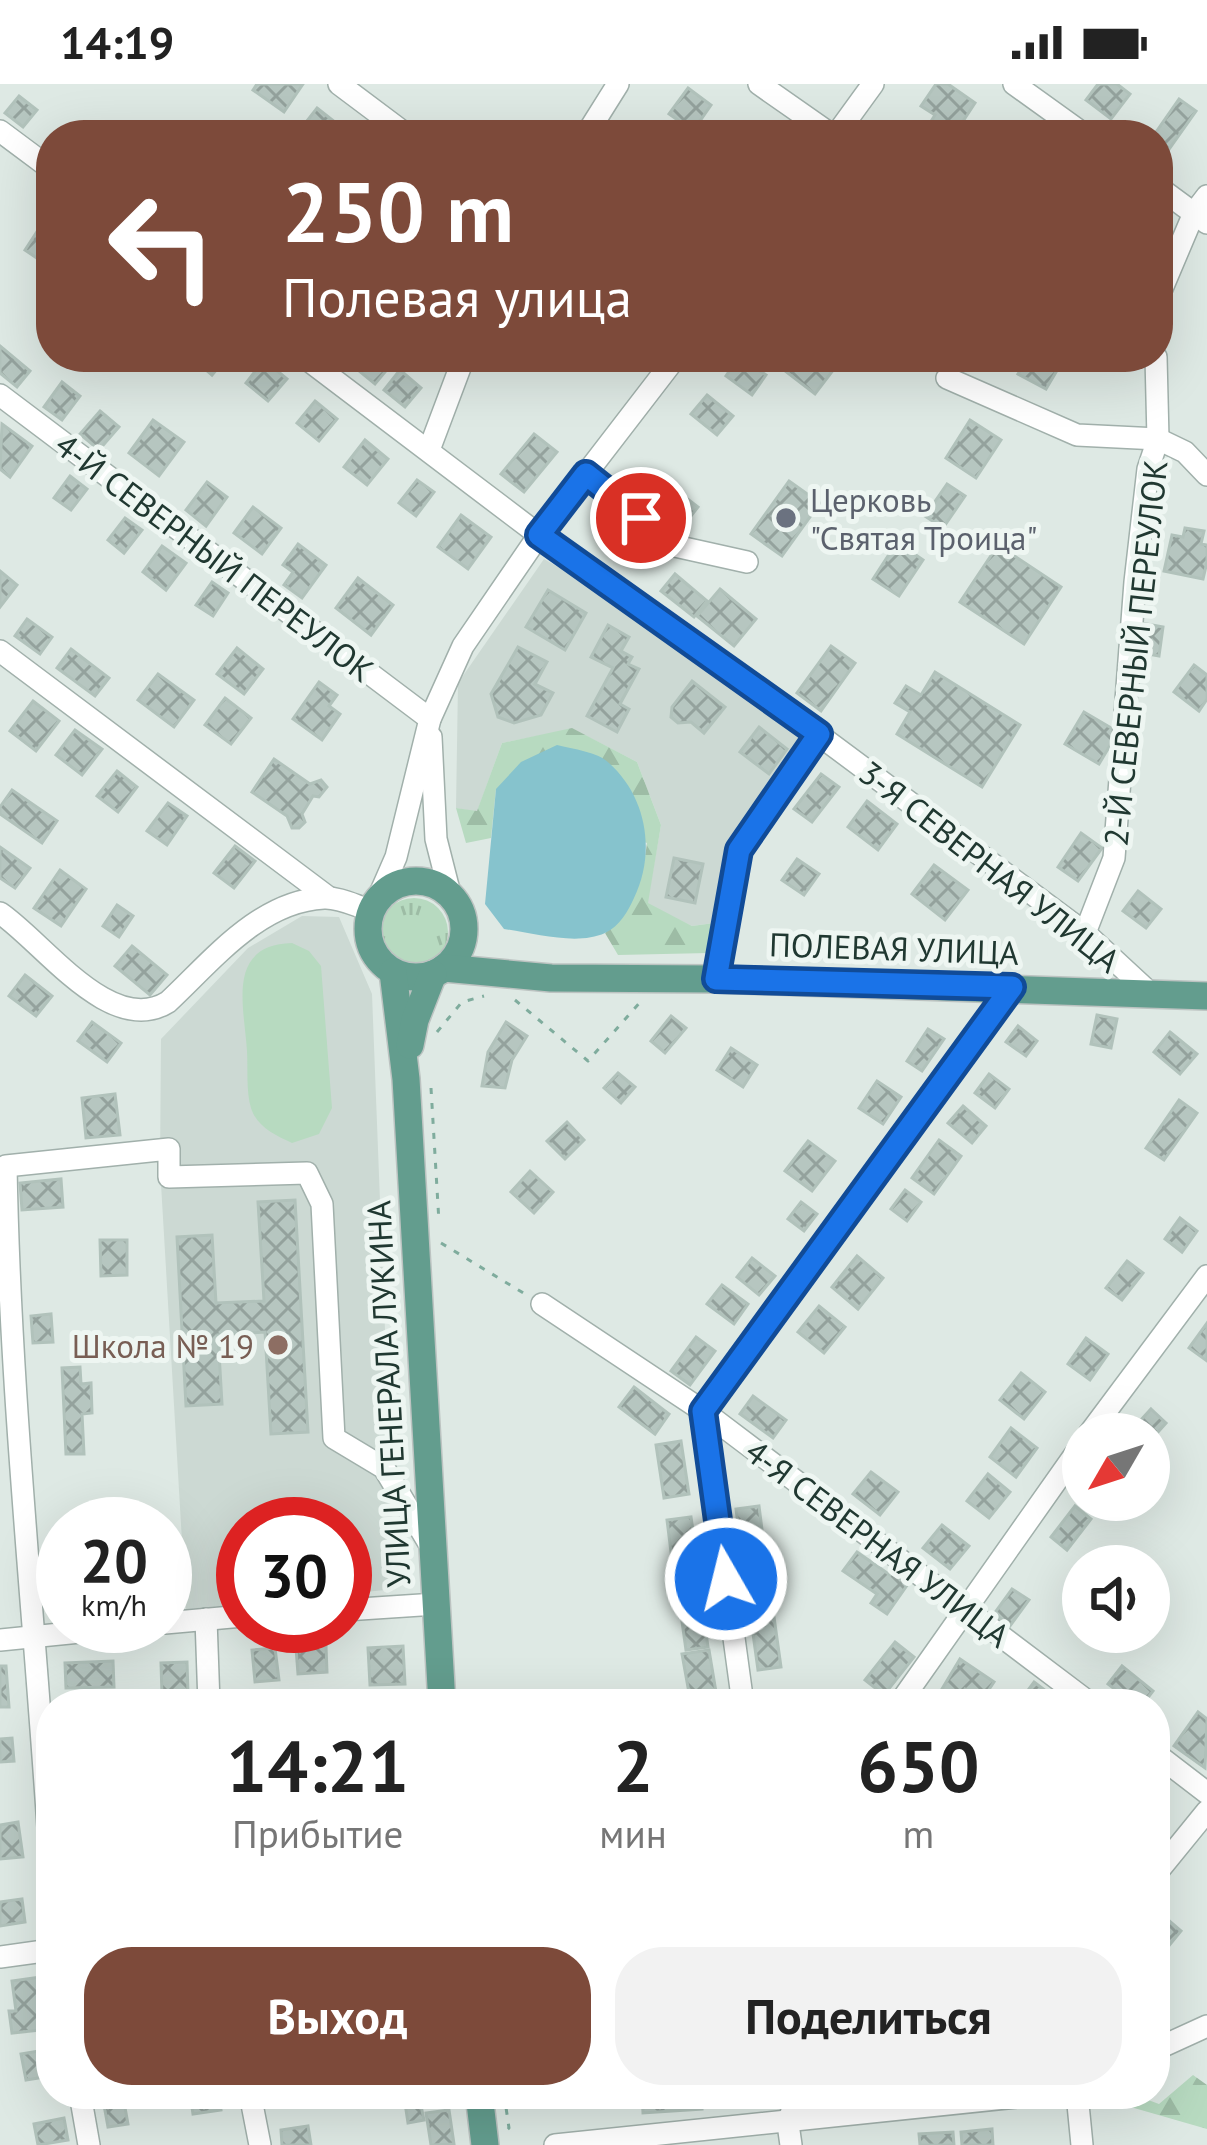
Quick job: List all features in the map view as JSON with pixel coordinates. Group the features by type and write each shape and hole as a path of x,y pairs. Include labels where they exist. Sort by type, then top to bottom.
{"main road":[{"path":"406,880 437,885 450,894 462,913 464,936 458,954 439,971 413,977 393,972 375,956 367,934 375,903 406,880"},
{"path":"464,936 506,982"},
{"name":"ПОЛЕВАЯ УЛИЦА","path":"439,971 506,982 716,979 1012,987 1202,1001"},
{"name":"УЛИЦА ГЕНЕРАЛА ЛУКИНА","path":"406,1079 415,1020 439,971"},
{"name":"УЛИЦА ГЕНЕРАЛА ЛУКИНА","path":"393,972 406,1079 441,1689"},
{"path":"481,2109 485,2145"}],"street":[{"path":"339,84 387,120"},
{"path":"595,120 618,84"},
{"path":"759,84 812,120"},
{"path":"846,120 874,84"},
{"path":"1014,84 1064,120"},
{"path":"0,131 36,159"},
{"path":"1173,196 1202,211 1173,268"},
{"name":"3-Я СЕВЕРНАЯ УЛИЦА","path":"324,372 539,535 819,734 1085,933 1151,994"},
{"path":"429,450 458,372"},
{"path":"0,913 95,993 127,1010 153,1011 249,927 280,910 328,897 375,903 396,856 430,719 463,646 539,535 664,372"},
{"name":"2-Й СЕВЕРНЫЙ ПЕРЕУЛОК","path":"1085,933 1114,858 1148,469 1159,440 1157,372"},
{"path":"947,378 1077,435 1159,440 1185,452 1207,475"},
{"name":"4-Й СЕВЕРНЫЙ ПЕРЕУЛОК","path":"0,395 430,719"},
{"path":"586,474 675,546 747,562"},
{"path":"0,651 328,897"},
{"path":"430,719 436,839 450,894"},
{"path":"716,979 739,850 819,734"},
{"path":"741,1689 703,1411 1012,987"},
{"path":"36,1628 4,1310 5,1166 169,1149 169,1177 308,1173 322,1204 334,1438 385,1468 430,1545"},
{"path":"1105,1413 1207,1276"},
{"name":"4-Я СЕВЕРНАЯ УЛИЦА","path":"542,1304 703,1411 1071,1689"},
{"path":"910,1689 1062,1473"},
{"path":"372,1608 436,1604"},
{"path":"192,1620 216,1618"},
{"path":"206,1619 208,1689"},
{"path":"0,1640 36,1638"},
{"path":"38,1653 40,1689"},
{"path":"1170,1765 1207,1793"},
{"path":"1170,1857 1207,1811"},
{"path":"0,1957 36,1952"},
{"path":"1170,2043 1207,2026"},
{"path":"83,2109 89,2145"},
{"path":"253,2109 260,2145"},
{"path":"555,2145 790,2134 949,2109"},
{"path":"1078,2109 1082,2145"}],"path":[{"path":"506,982 588,1061 650,992"},
{"path":"440,1242 542,1304"}],"shaded area":[{"path":"544,559 806,741 725,846 714,923 692,926 647,904 661,825 637,762 573,729 502,743 477,812 456,808 458,683"},
{"name":"Школа № 19","path":"302,916 339,917 372,994 395,1589 372,1591 372,1497 216,1497 216,1606 192,1608 192,1497 179,1497 160,1167 161,1039 248,948"}],"green space":[{"path":"572,728 637,762 661,825 648,903 692,926 714,923 709,953 618,955 605,933 624,914 635,893 647,843 496,789 491,838 466,843 456,808 477,811 502,743"},
{"path":"414,898 438,908 448,932 438,956 414,966 390,956 380,932 390,908"},
{"path":"292,943 309,951 321,966 332,1108 319,1134 292,1143 262,1125 251,1108 243,997 248,966 257,954"},
{"path":"1193,2075 1207,2085 1207,2129 1138,2109 1170,2109 1170,2095"}],"water":[{"path":"557,745 609,763 632,792 644,826 645,863 634,898 615,926 594,937 504,929 485,904 496,789 521,762"}],"building":[{"path":"257,84 303,84 284,112 253,90"},
{"path":"936,84 948,84 975,103 964,120 932,120 935,115 921,106"},
{"path":"1098,84 1117,84 1130,94 1111,119 1086,100"},
{"path":"688,88 711,105 701,120 677,120 669,114"},
{"path":"19,96 37,110 23,127 5,113"},
{"path":"1179,99 1196,111 1173,144 1173,120 1164,120"},
{"path":"317,108 332,120 308,120"},
{"path":"36,233 36,258 25,250"},
{"path":"0,346 30,371 17,387 0,373"},
{"path":"255,372 279,372 287,379 268,401 246,383"},
{"path":"360,372 385,372 375,384"},
{"path":"398,372 421,388 405,407 384,390"},
{"path":"729,372 766,375 752,395 726,376"},
{"path":"786,372 832,372 815,394"},
{"path":"1019,372 1056,372 1046,389"},
{"path":"62,382 80,396 62,420 44,407"},
{"path":"707,395 733,416 717,435 691,414"},
{"path":"315,401 337,419 319,441 297,423"},
{"path":"100,411 119,427 99,450 80,434"},
{"path":"153,420 184,442 159,476 129,453"},
{"path":"970,420 1001,440 976,478 946,458"},
{"path":"2,424 32,446 10,477 0,469"},
{"path":"534,434 557,452 524,492 501,474"},
{"path":"365,440 388,459 367,485 344,467"},
{"path":"70,476 87,489 71,510 54,498"},
{"path":"417,480 434,492 416,516 399,503"},
{"name":"Церковь \"Святая Троица\"","path":"789,481 820,503 782,556 751,534"},
{"path":"207,482 227,497 206,526 186,510"},
{"path":"668,484 698,507 673,539 638,513 648,501 652,505"},
{"path":"947,484 965,496 943,528 925,516"},
{"path":"253,507 281,528 262,554 234,533"},
{"path":"461,515 491,537 468,569 438,547"},
{"path":"125,518 142,530 124,553 108,540"},
{"path":"1185,528 1204,531 1201,544 1207,545 1207,562 1203,579 1164,571 1172,535 1183,537"},
{"path":"897,542 923,560 899,596 873,579"},
{"path":"298,544 326,565 302,598 284,585 293,572 283,565"},
{"path":"998,545 1061,587 1024,644 960,602"},
{"path":"162,546 186,563 166,590 143,572"},
{"path":"0,571 17,585 0,607"},
{"path":"675,574 707,601 694,617 661,591"},
{"path":"358,578 393,605 371,635 336,608"},
{"path":"212,582 228,593 213,616 196,605"},
{"path":"720,589 756,619 734,646 697,616"},
{"path":"548,590 586,613 565,650 526,627"},
{"path":"27,619 52,637 40,654 15,636"},
{"path":"1141,623 1163,627 1159,656 1137,652"},
{"path":"608,625 629,637 621,651 632,657 628,664 639,669 620,704 629,709 617,732 587,716 613,668 591,657"},
{"path":"831,646 855,663 821,711 797,693"},
{"path":"518,647 547,662 535,684 553,693 541,715 514,723 498,717 491,694"},
{"path":"237,648 263,669 244,694 217,674"},
{"path":"71,649 109,678 95,696 57,668"},
{"path":"1194,665 1207,675 1207,699 1199,711 1174,692"},
{"path":"935,672 1020,725 982,787 897,734 910,712 895,703 906,686 921,695"},
{"path":"158,674 194,700 174,727 138,700"},
{"path":"692,681 725,707 704,733 691,722 678,723 671,717 672,707"},
{"path":"319,682 337,695 329,706 340,714 322,740 293,719"},
{"path":"225,698 251,718 231,744 205,725"},
{"path":"33,701 59,721 36,751 10,731"},
{"path":"1084,712 1118,732 1099,764 1065,744"},
{"path":"759,727 787,749 769,774 740,752"},
{"path":"75,730 102,749 82,775 56,755"},
{"path":"274,759 310,784 321,780 327,787 319,797 313,796 299,828 292,828 287,816 252,792"},
{"path":"117,771 137,787 118,812 97,796"},
{"path":"821,774 839,787 812,822 794,809"},
{"path":"12,790 57,821 42,843 0,814"},
{"path":"867,801 897,824 878,850 848,827"},
{"path":"168,803 187,816 167,845 147,831"},
{"path":"1081,833 1102,848 1078,881 1058,867"},
{"path":"235,846 255,861 234,888 214,873"},
{"path":"0,847 30,868 15,888 0,878"},
{"path":"674,858 703,864 695,903 666,897"},
{"path":"797,859 819,874 804,895 782,880"},
{"path":"934,865 968,890 945,920 912,894"},
{"path":"60,870 86,889 61,926 34,908"},
{"path":"1138,891 1161,909 1146,928 1123,911"},
{"path":"117,905 133,916 119,937 103,926"},
{"path":"132,946 167,975 150,995 115,966"},
{"path":"25,975 52,996 36,1016 9,996"},
{"path":"1097,1015 1117,1019 1111,1048 1091,1044"},
{"path":"671,1016 686,1028 665,1053 651,1041"},
{"path":"92,1022 121,1043 107,1062 78,1041"},
{"path":"506,1022 527,1036 512,1060 505,1088 482,1086 488,1052"},
{"path":"1018,1026 1037,1041 1026,1056 1006,1042"},
{"path":"928,1029 944,1039 922,1071 907,1061"},
{"path":"1170,1032 1197,1054 1180,1074 1154,1052"},
{"path":"731,1048 757,1065 743,1087 717,1070"},
{"path":"618,1073 635,1087 621,1103 604,1088"},
{"path":"989,1074 1009,1089 995,1108 975,1093"},
{"path":"877,1081 901,1097 883,1124 859,1108"},
{"path":"115,1094 120,1135 86,1138 82,1098"},
{"path":"1179,1100 1197,1113 1164,1160 1146,1148"},
{"path":"963,1106 986,1126 972,1143 948,1123"},
{"path":"567,1122 584,1140 565,1159 547,1141"},
{"path":"939,1140 961,1156 934,1194 912,1178"},
{"path":"808,1141 835,1161 812,1191 785,1171"},
{"path":"530,1171 553,1192 534,1213 511,1192"},
{"path":"61,1179 63,1207 22,1210 20,1183"},
{"path":"905,1190 921,1202 907,1221 891,1209"},
{"path":"295,1200 308,1432 271,1434 265,1332 218,1335 222,1404 186,1406 177,1237 212,1235 216,1303 264,1301 258,1202"},
{"path":"801,1202 817,1214 804,1231 788,1219"},
{"path":"1180,1218 1197,1231 1182,1252 1165,1239"},
{"path":"100,1240 127,1240 127,1275 101,1276"},
{"path":"857,1256 883,1278 858,1309 832,1287"},
{"path":"752,1258 775,1276 759,1295 737,1277"},
{"path":"1127,1261 1143,1273 1122,1300 1106,1288"},
{"path":"722,1285 748,1304 734,1324 707,1304"},
{"path":"819,1306 845,1327 824,1353 798,1332"},
{"path":"51,1314 53,1342 33,1343 31,1316"},
{"path":"1207,1323 1207,1361 1189,1348"},
{"path":"696,1337 715,1351 690,1385 671,1371"},
{"path":"1086,1338 1108,1354 1090,1380 1068,1364"},
{"path":"80,1367 81,1384 91,1383 92,1413 82,1414 84,1454 66,1454 62,1368"},
{"path":"1021,1373 1045,1392 1024,1419 1000,1400"},
{"path":"634,1387 669,1414 655,1434 619,1407"},
{"path":"753,1396 786,1420 773,1438 740,1414"},
{"path":"1011,1428 1037,1448 1016,1477 990,1457"},
{"path":"681,1441 689,1494 664,1498 656,1445"},
{"path":"871,1472 898,1492 880,1515 853,1494"},
{"path":"988,1474 1010,1492 989,1518 967,1501"},
{"path":"759,1506 766,1561 743,1564 736,1509"},
{"path":"691,1517 698,1565 673,1568 667,1520"},
{"path":"1063,1521 1089,1521 1071,1545 1062,1546 1051,1537"},
{"path":"942,1525 969,1546 950,1569 923,1548"},
{"path":"857,1552 890,1575 894,1569 910,1581 887,1614 871,1603 877,1594 843,1571"},
{"path":"1012,1589 1029,1600 1010,1626 994,1614"},
{"path":"700,1590 708,1647 686,1650 678,1593"},
{"path":"774,1617 781,1667 758,1670 751,1619"},
{"path":"895,1642 914,1657 889,1689 876,1689 865,1680"},
{"path":"403,1646 405,1684 370,1685 372,1648"},
{"path":"709,1650 716,1689 688,1689 682,1654"},
{"path":"252,1653 276,1653 279,1680 255,1682"},
{"path":"296,1653 326,1653 327,1672 298,1674"},
{"path":"960,1659 994,1682 989,1689 942,1689"},
{"path":"113,1661 114,1687 66,1688 65,1663"},
{"path":"187,1662 188,1689 162,1689 161,1663"},
{"path":"0,1666 6,1666 9,1707 0,1707"},
{"path":"1122,1666 1151,1689 1114,1689 1108,1684"},
{"path":"1198,1712 1207,1719 1205,1768 1174,1746"},
{"path":"12,1738 14,1761 0,1762 0,1739"},
{"path":"18,1822 23,1857 0,1859 0,1825"},
{"path":"22,1899 25,1922 0,1926 0,1902"},
{"path":"1170,1922 1181,1931 1170,1944"},
{"path":"36,1978 36,2031 12,2033 9,2011 16,2011 12,1981"},
{"path":"36,2052 36,2078 26,2080 21,2054"},
{"path":"105,2109 125,2109 128,2124 108,2127"},
{"path":"406,2109 422,2109 424,2120 408,2123"},
{"path":"643,2109 702,2109 643,2113"},
{"path":"449,2110 454,2144 431,2145 426,2113"},
{"path":"64,2118 68,2140 38,2145 34,2124"},
{"path":"308,2126 311,2145 282,2145 281,2130"},
{"path":"992,2129 993,2145 962,2145 961,2132"},
{"path":"953,2132 954,2145 920,2145 919,2134"}],"place":[{"name":"Церковь \"Святая Троица\"","path":"786,518"},
{"name":"Школа № 19","path":"278,1345"}],"route":[{"path":"641,518 586,474 539,535 819,734 739,850 716,979 1012,987 703,1411 726,1579"}]}
